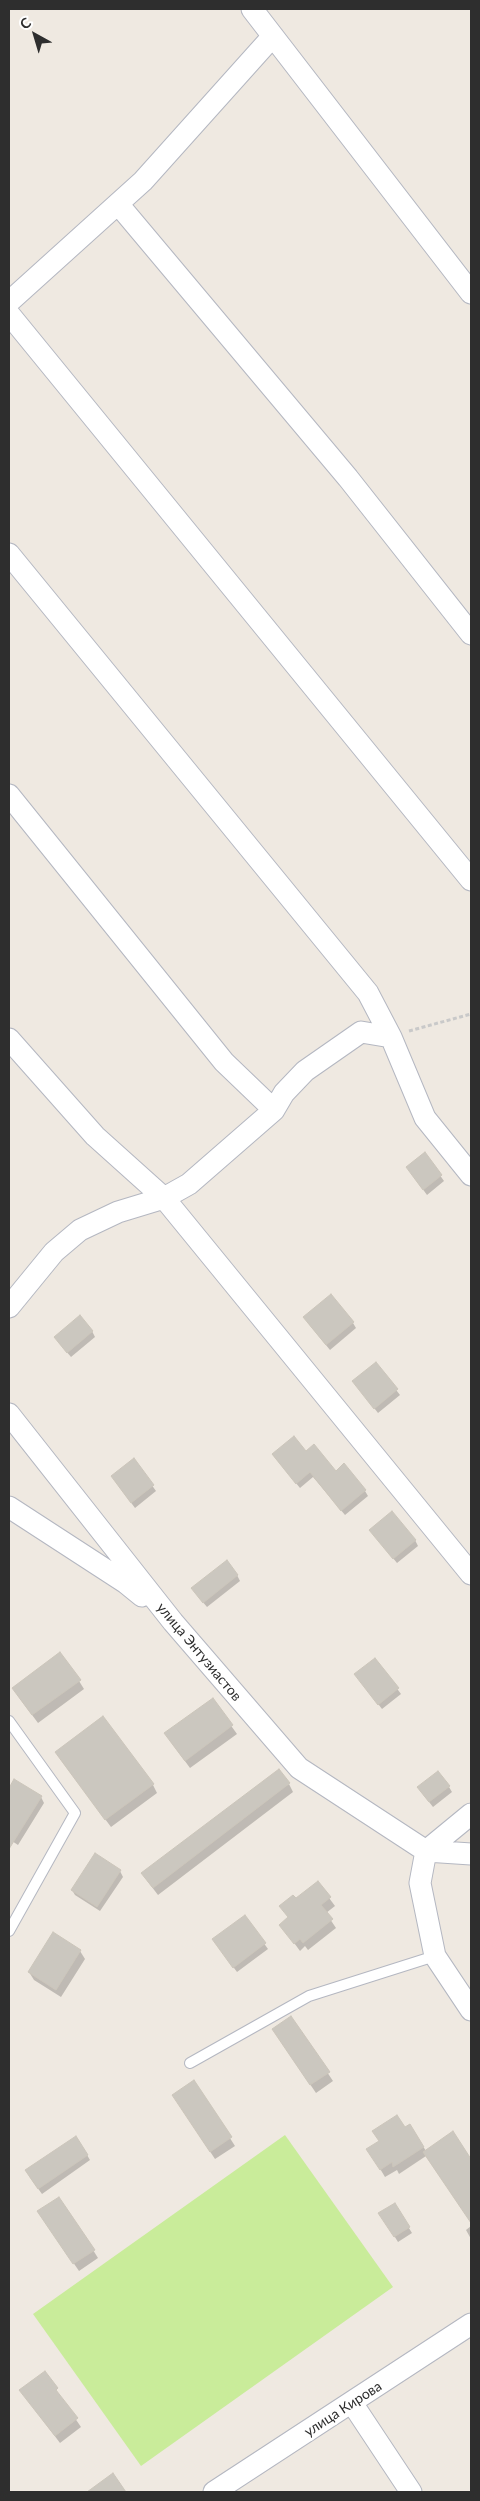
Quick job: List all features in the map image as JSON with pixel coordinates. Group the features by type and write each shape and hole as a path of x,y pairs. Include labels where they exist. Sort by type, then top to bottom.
{"street":[{"path":"252,9 471,293"},
{"path":"9,302 143,182 272,36"},
{"path":"118,204 348,478 471,634"},
{"path":"9,314 471,880"},
{"path":"9,554 368,993 391,1037 425,1118 471,1175"},
{"path":"9,796 224,1062 274,1110"},
{"path":"9,1307 54,1252 80,1230 118,1212 164,1198 189,1184 274,1110 284,1092 306,1071 361,1032 391,1037"},
{"path":"9,1039 95,1136 164,1198 471,1574"},
{"name":"улица Энтузиастов","path":"9,1414 173,1622 299,1768 426,1852"},
{"path":"9,1508 126,1583 173,1622"},
{"path":"469,2002 435,1956 420,1883 426,1852 471,1814"},
{"path":"426,1852 471,1854"},
{"name":"улица Кирова","path":"214,2492 471,2324"},
{"path":"352,2403 411,2492"}],"lane":[{"path":"9,1721 75,1813 9,1931"},
{"path":"190,2063 308,1996 435,1956"}],"path":[{"path":"391,1037 471,1014"}],"green space":[{"path":"285,2135 393,2287 141,2466 33,2314"}],"building":[{"path":"425,1152 442,1175 423,1190 406,1167"},
{"path":"331,1294 354,1322 326,1345 303,1317"},
{"path":"80,1315 93,1331 67,1353 54,1337"},
{"path":"376,1362 398,1389 374,1409 352,1381"},
{"path":"294,1436 306,1451 314,1444 336,1471 344,1463 366,1490 341,1511 310,1472 296,1484 272,1454"},
{"path":"134,1458 154,1485 131,1503 111,1476"},
{"path":"392,1511 416,1540 393,1559 369,1530"},
{"path":"227,1560 238,1575 203,1603 191,1588"},
{"path":"60,1652 81,1680 32,1715 12,1688"},
{"path":"375,1658 399,1688 378,1705 354,1674"},
{"path":"213,1698 233,1725 185,1761 164,1733"},
{"path":"103,1716 154,1784 105,1820 55,1752"},
{"path":"279,1769 290,1783 153,1888 141,1873"},
{"path":"438,1771 450,1786 429,1802 417,1787"},
{"path":"14,1779 42,1796 9,1849 9,1788"},
{"path":"95,1853 121,1870 97,1907 71,1890"},
{"path":"318,1881 331,1897 321,1905 333,1919 303,1943 300,1939 294,1944 279,1925 288,1917 279,1906 293,1895 296,1898"},
{"path":"245,1915 266,1943 233,1968 212,1939"},
{"path":"53,1932 81,1950 56,1990 28,1972"},
{"path":"291,2016 330,2072 310,2085 272,2029"},
{"path":"194,2080 232,2137 210,2152 172,2095"},
{"path":"397,2115 405,2127 410,2124 424,2147 393,2167 392,2162 380,2170 366,2149 379,2141 372,2131"},
{"path":"453,2131 471,2159 471,2223 423,2152"},
{"path":"76,2136 88,2155 38,2189 25,2170"},
{"path":"59,2197 95,2250 73,2264 37,2211"},
{"path":"395,2203 410,2227 394,2237 378,2213"},
{"path":"45,2371 58,2388 56,2390 78,2418 55,2436 19,2390"},
{"path":"113,2473 126,2492 87,2492"}]}
